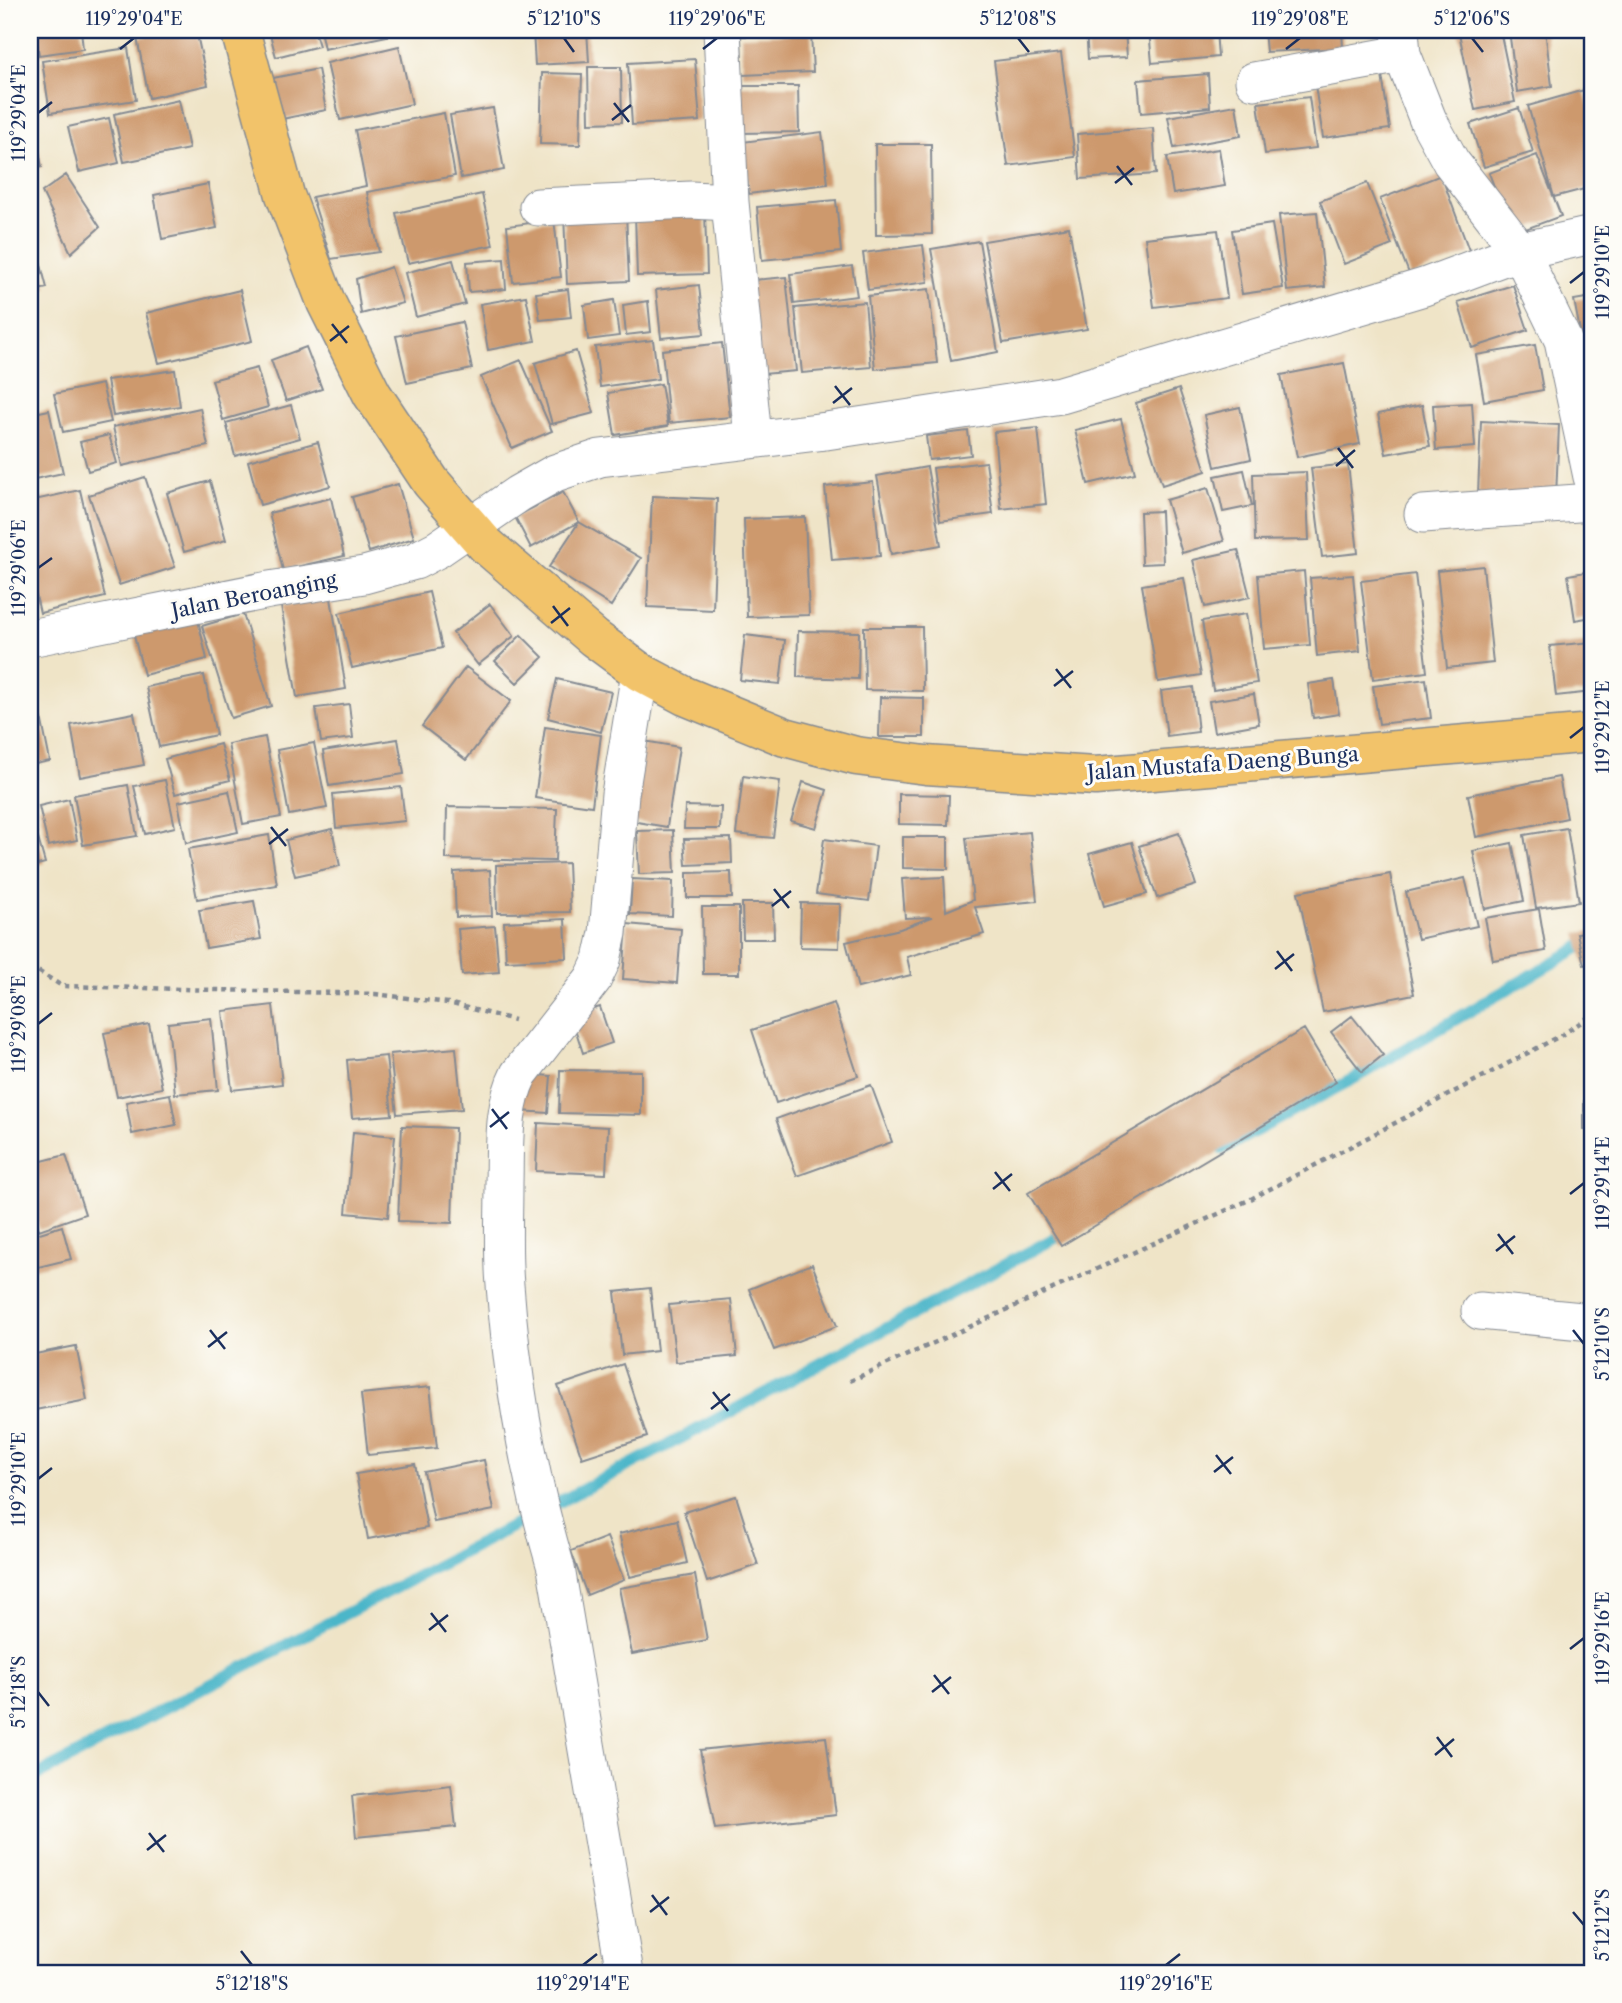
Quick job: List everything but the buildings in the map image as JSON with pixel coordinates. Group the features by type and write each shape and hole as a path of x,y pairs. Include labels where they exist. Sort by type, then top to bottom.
{"main road":[{"name":"Jalan Mustafa Daeng Bunga","path":"240,30 285,195 327,302 372,394 431,482 486,545 594,638 640,672 685,696 785,737 856,756 1095,776 1592,733"}],"street":[{"path":"722,30 730,202 753,438"},
{"path":"1254,81 1401,42 1428,120 1451,162 1520,251 1563,340 1592,477"},
{"path":"538,207 691,200 730,202"},
{"name":"Jalan Beroanging","path":"30,638 268,590 364,575 415,561 439,549 518,494 555,473 600,458 826,431 1061,396 1424,286 1520,251 1592,235"},
{"path":"1423,514 1592,502"},
{"path":"625,1973 555,1568 544,1526 515,1377 504,1282 505,1144 509,1100 514,1085 593,979 602,960 608,933 620,794 640,672"},
{"path":"1480,1311 1592,1322"}],"path":[{"path":"30,966 62,986 375,994 448,1003 504,1016 551,1034"},
{"path":"850,1381 1248,1200 1592,1016"}],"waterway":[{"path":"1222,1149 1353,1079 1592,940"},
{"path":"30,1779 689,1434 1070,1230"}]}
